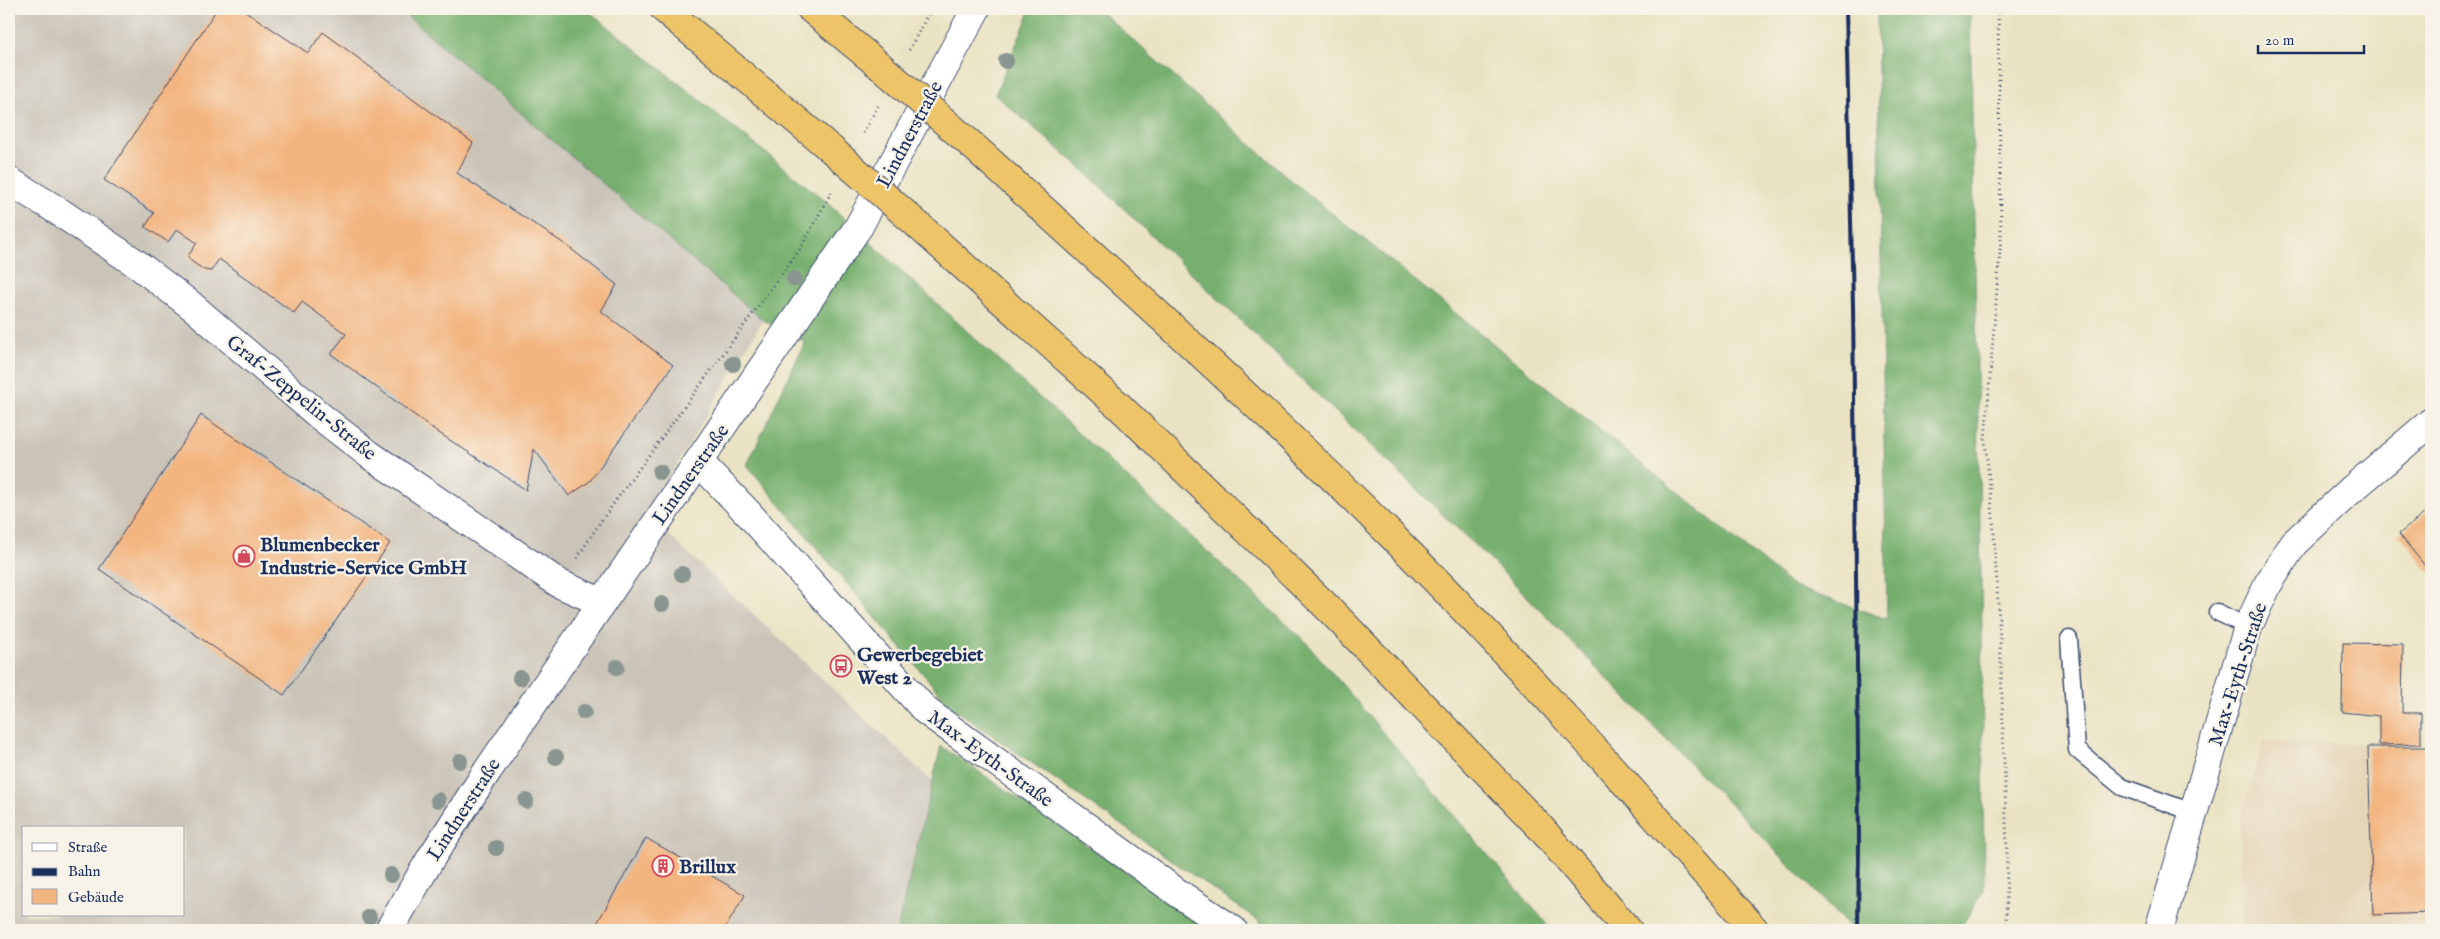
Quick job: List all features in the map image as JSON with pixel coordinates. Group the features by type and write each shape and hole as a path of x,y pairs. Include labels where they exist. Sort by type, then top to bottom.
{"highway":[{"path":"664,9 920,226 1119,406 1330,610 1540,827 1628,930"},
{"path":"811,9 972,146 1185,338 1393,538 1604,757 1755,930"}],"street":[{"name":"Lindnerstraße","path":"389,930 436,850 601,602 699,462 859,226 976,9"},
{"name":"Graf-Zeppelin-Straße","path":"9,181 138,264 192,306 321,417 363,449 560,584 601,602"},
{"name":"Max-Eyth-Straße","path":"2159,930 2195,813 2248,626 2268,584 2294,543 2351,490 2431,422"},
{"name":"Max-Eyth-Straße","path":"699,462 749,514 926,711 1178,893 1233,930"}],"lane":[{"path":"2217,612 2248,626"},
{"path":"2069,639 2077,750 2122,787 2195,813"}],"path":[{"path":"908,52 931,9"},
{"path":"1998,9 2001,238 1985,440 1993,517 2000,638 2007,851 2006,930"},
{"path":"861,137 880,103"},
{"path":"560,584 603,518 800,249 833,189"}],"shaded area":[{"path":"9,9 399,9 763,320 647,515 932,781 897,930 9,930"},
{"path":"2264,741 2431,747 2431,930 2242,930 2240,819"}],"green space":[{"path":"399,9 586,9 823,199 1305,641 1552,930 1272,930 950,706 747,465 805,342 763,320"},
{"path":"1031,9 1098,9 1292,181 1794,587 1887,619 1877,9 1970,9 1982,629 1984,890 1959,930 1853,930 1508,577 1080,167 995,95"},
{"path":"941,746 1212,930 897,930"}],"building":[{"path":"217,9 242,9 308,53 323,32 473,143 457,173 566,245 617,285 601,311 673,365 590,481 569,496 534,449 526,490 439,433 331,354 346,334 302,302 294,313 219,259 211,271 204,270 191,261 188,256 197,243 177,229 168,242 145,227 154,213 104,180"},
{"name":"Blumenbecker Industrie-Service GmbH","path":"201,415 390,543 284,695 99,569"},
{"path":"2431,508 2431,573 2399,534"},
{"path":"2343,643 2403,644 2402,713 2421,713 2421,744 2379,745 2379,716 2342,712"},
{"path":"2368,747 2431,747 2431,913 2373,915"},
{"name":"Brillux","path":"646,838 745,895 724,930 593,930"}],"railway":[{"path":"1846,9 1853,306 1859,843 1858,930"}],"place":[{"name":"Blumenbecker Industrie-Service GmbH","path":"244,556"},
{"name":"Gewerbegebiet West 2","path":"841,666"},
{"name":"Brillux","path":"663,866"}]}
